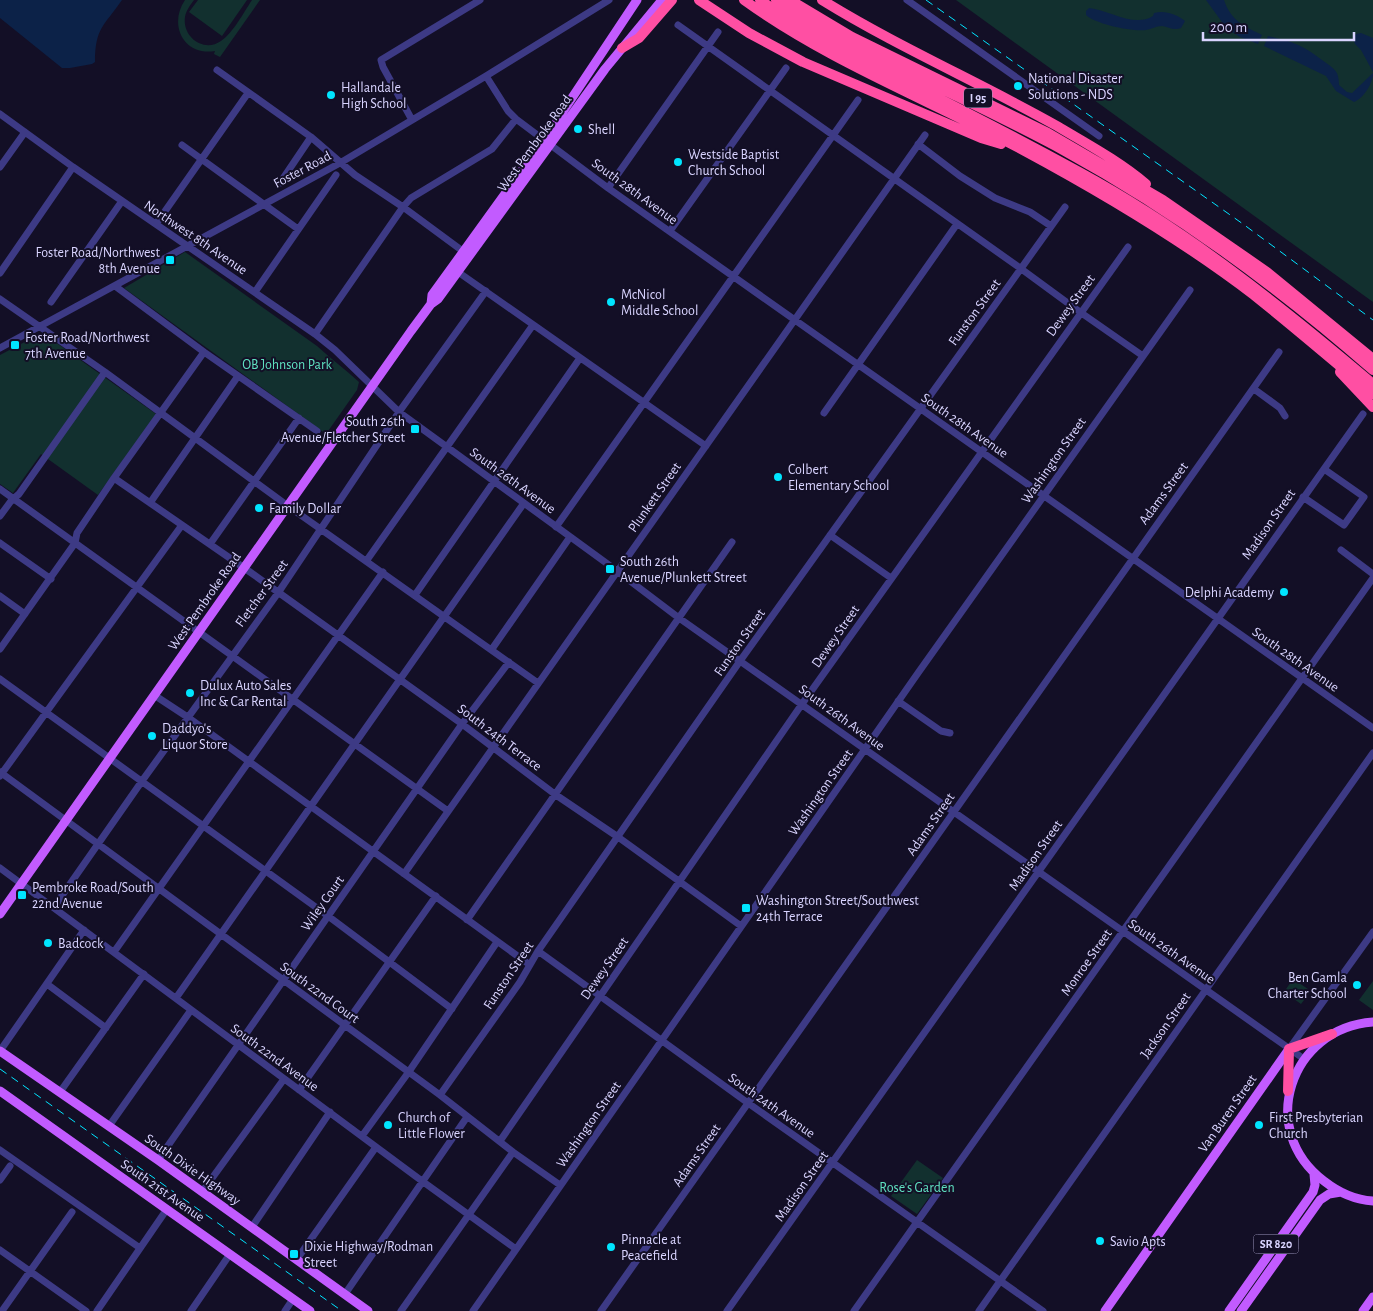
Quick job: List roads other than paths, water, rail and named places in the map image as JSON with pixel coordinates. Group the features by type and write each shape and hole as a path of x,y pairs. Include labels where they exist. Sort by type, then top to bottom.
{"highway":[{"path":"622,48 639,38 672,0"},
{"path":"699,0 749,33 803,62 981,138 1024,150"},
{"name":"I 95","path":"744,0 798,36 843,61 1024,150 1116,202 1192,251 1253,295 1373,394"},
{"path":"760,0 828,43 1081,172 1165,223 1256,287 1373,384"},
{"path":"776,0 840,39 1064,151 1133,190 1209,240 1284,295 1373,370"},
{"name":"I 95","path":"790,0 852,37 1048,133 1163,200 1267,272 1373,359"},
{"path":"822,0 920,56 1026,109 1068,133 1134,174 1163,200"},
{"path":"1325,353 1347,381 1373,407"},
{"path":"1288,1091 1289,1049 1332,1034"}],"main road":[{"name":"West Pembroke Road","path":"0,914 431,304 438,299 458,272 547,143 637,0"},
{"name":"West Pembroke Road","path":"431,304 432,295 464,252 547,143 662,0"},
{"path":"1373,1022 1346,1026 1332,1034 1304,1059 1288,1091 1288,1119 1294,1146 1306,1165 1314,1174 1341,1192 1373,1201"},
{"name":"Van Buren Street","path":"1105,1311 1289,1049"},
{"name":"South Dixie Highway","path":"0,1051 158,1160 368,1311"},
{"name":"South 21st Avenue","path":"0,1091 310,1311"},
{"name":"SR 820","path":"1229,1311 1312,1192 1315,1186 1314,1174"},
{"name":"SR 820","path":"1241,1311 1320,1200 1330,1194 1341,1192"},
{"path":"1363,1311 1373,1297"}],"street":[{"path":"412,120 382,67 381,60 480,0"},
{"name":"Foster Road","path":"0,348 340,163 609,0"},
{"path":"907,0 1099,136"},
{"path":"678,25 1143,356"},
{"path":"608,188 718,32"},
{"path":"670,231 786,68"},
{"path":"217,70 312,138 340,163 464,252"},
{"name":"South 28th Avenue","path":"486,76 508,111 516,119 608,188 1373,728"},
{"path":"156,224 248,93"},
{"path":"556,527 858,100"},
{"name":"Northwest 8th Avenue","path":"0,114 73,167 315,334 372,387"},
{"path":"315,334 411,198 492,150 516,119"},
{"path":"0,167 25,132"},
{"name":"Plunkett Street","path":"404,874 925,135"},
{"path":"280,184 312,138"},
{"path":"918,144 960,176 995,198 1030,212 1051,226"},
{"path":"182,145 298,229"},
{"path":"0,273 73,167"},
{"path":"254,292 336,175"},
{"path":"52,302 122,201"},
{"name":"Funston Street","path":"440,1095 520,982 538,951 740,661 919,408 1065,207"},
{"path":"824,413 957,224"},
{"name":"Dewey Street","path":"500,1141 802,704 1128,247"},
{"path":"458,272 706,446"},
{"path":"115,286 204,352 317,431"},
{"name":"Washington Street","path":"473,1311 898,701 1190,290"},
{"name":"Fletcher Street","path":"54,907 142,781 278,593 399,412 486,292"},
{"path":"0,299 105,372 256,480 288,506 367,560 538,683"},
{"path":"367,560 533,325"},
{"path":"0,649 75,543 78,533 114,478 204,352"},
{"name":"Adams Street","path":"601,1311 1279,352"},
{"path":"415,595 580,358"},
{"path":"0,516 105,372"},
{"path":"150,503 238,376"},
{"name":"South 26th Avenue","path":"372,387 399,412 678,618 1304,1059"},
{"path":"1254,389 1280,408 1285,416"},
{"name":"Madison Street","path":"727,1311 1363,414"},
{"path":"210,544 299,418"},
{"path":"1303,497 1344,525 1364,497 1324,469"},
{"name":"South 24th Terrace","path":"114,478 338,635 462,724 556,795 618,837 741,926"},
{"path":"0,489 448,811"},
{"path":"176,998 524,503"},
{"path":"1,774 182,525"},
{"path":"830,535 892,578"},
{"path":"492,649 570,538"},
{"path":"467,920 732,542"},
{"path":"0,543 51,578"},
{"path":"1341,550 1373,576"},
{"path":"114,952 383,572"},
{"name":"Monroe Street","path":"854,1311 1373,576"},
{"path":"0,596 25,614"},
{"name":"Wiley Court","path":"158,1160 462,724 509,662"},
{"path":"0,679 265,870 452,1009"},
{"path":"154,695 189,718 530,965"},
{"path":"898,701 941,731 950,733"},
{"name":"Jackson Street","path":"978,1311 1373,753"},
{"name":"South 22nd Court","path":"1,774 560,1185"},
{"name":"South 22nd Avenue","path":"0,868 237,1045 516,1249"},
{"path":"299,1090 436,896"},
{"path":"0,1051 84,930"},
{"name":"Van Buren Street","path":"1289,1049 1373,932"},
{"path":"362,1136 498,942"},
{"name":"South 24th Avenue","path":"538,951 832,1163 1043,1311"},
{"path":"60,1092 144,974"},
{"path":"47,984 106,1028"},
{"path":"109,1126 191,1010"},
{"path":"202,1192 284,1079"},
{"path":"252,1227 330,1112"},
{"path":"345,1294 467,1117"},
{"path":"297,1259 376,1147"},
{"path":"0,1150 140,1248"},
{"path":"401,1311 513,1152"},
{"path":"0,1180 10,1166"},
{"path":"97,1311 166,1209"},
{"path":"2,1311 72,1212"},
{"path":"0,1250 86,1311"},
{"path":"191,1311 230,1254"},
{"path":"285,1311 293,1299"}],"water":[{"path":"0,0 122,0 99,34 95,51 95,62 62,68 0,18"},
{"path":"1206,0 1224,0 1234,18 1244,26 1262,35 1258,44 1240,37 1227,29"},
{"path":"1089,8 1138,20 1153,16 1154,13 1166,12 1178,16 1185,21 1181,28 1178,29 1158,26 1146,30 1132,30 1114,27 1091,18 1086,15 1086,11"},
{"path":"1361,33 1373,38 1373,72 1353,38 1356,34"},
{"path":"1268,36 1296,44 1308,50 1335,70 1339,85 1347,92 1352,93 1373,73 1370,86 1354,102 1336,91 1326,76 1264,46"}],"railway":[{"path":"926,0 1243,224 1373,320"},
{"path":"0,1069 342,1311"}],"place":[{"name":"National Disaster Solutions - NDS","path":"1018,86"},
{"name":"Hallandale High School","path":"331,95"},
{"name":"Shell","path":"578,129"},
{"name":"Westside Baptist Church School","path":"678,162"},
{"name":"Foster Road/Northwest 8th Avenue","path":"170,260"},
{"name":"McNicol Middle School","path":"611,302"},
{"name":"Foster Road/Northwest 7th Avenue","path":"15,345"},
{"name":"South 26th Avenue/Fletcher Street","path":"415,429"},
{"name":"Colbert Elementary School","path":"778,477"},
{"name":"Family Dollar","path":"259,508"},
{"name":"South 26th Avenue/Plunkett Street","path":"610,569"},
{"name":"Delphi Academy","path":"1284,592"},
{"name":"Dulux Auto Sales Inc & Car Rental","path":"190,693"},
{"name":"Daddyo's Liquor Store","path":"152,736"},
{"name":"Pembroke Road/South 22nd Avenue","path":"22,895"},
{"name":"Washington Street/Southwest 24th Terrace","path":"746,908"},
{"name":"Badcock","path":"48,943"},
{"name":"Ben Gamla Charter School","path":"1357,985"},
{"name":"Church of Little Flower","path":"388,1125"},
{"name":"First Presbyterian Church","path":"1259,1125"},
{"name":"Savio Apts","path":"1100,1241"},
{"name":"Pinnacle at Peacefield","path":"611,1247"},
{"name":"Dixie Highway/Rodman Street","path":"294,1254"}],"park label":[{"name":"OB Johnson Park","path":"287,364"},
{"name":"Rose's Garden","path":"917,1187"}]}
